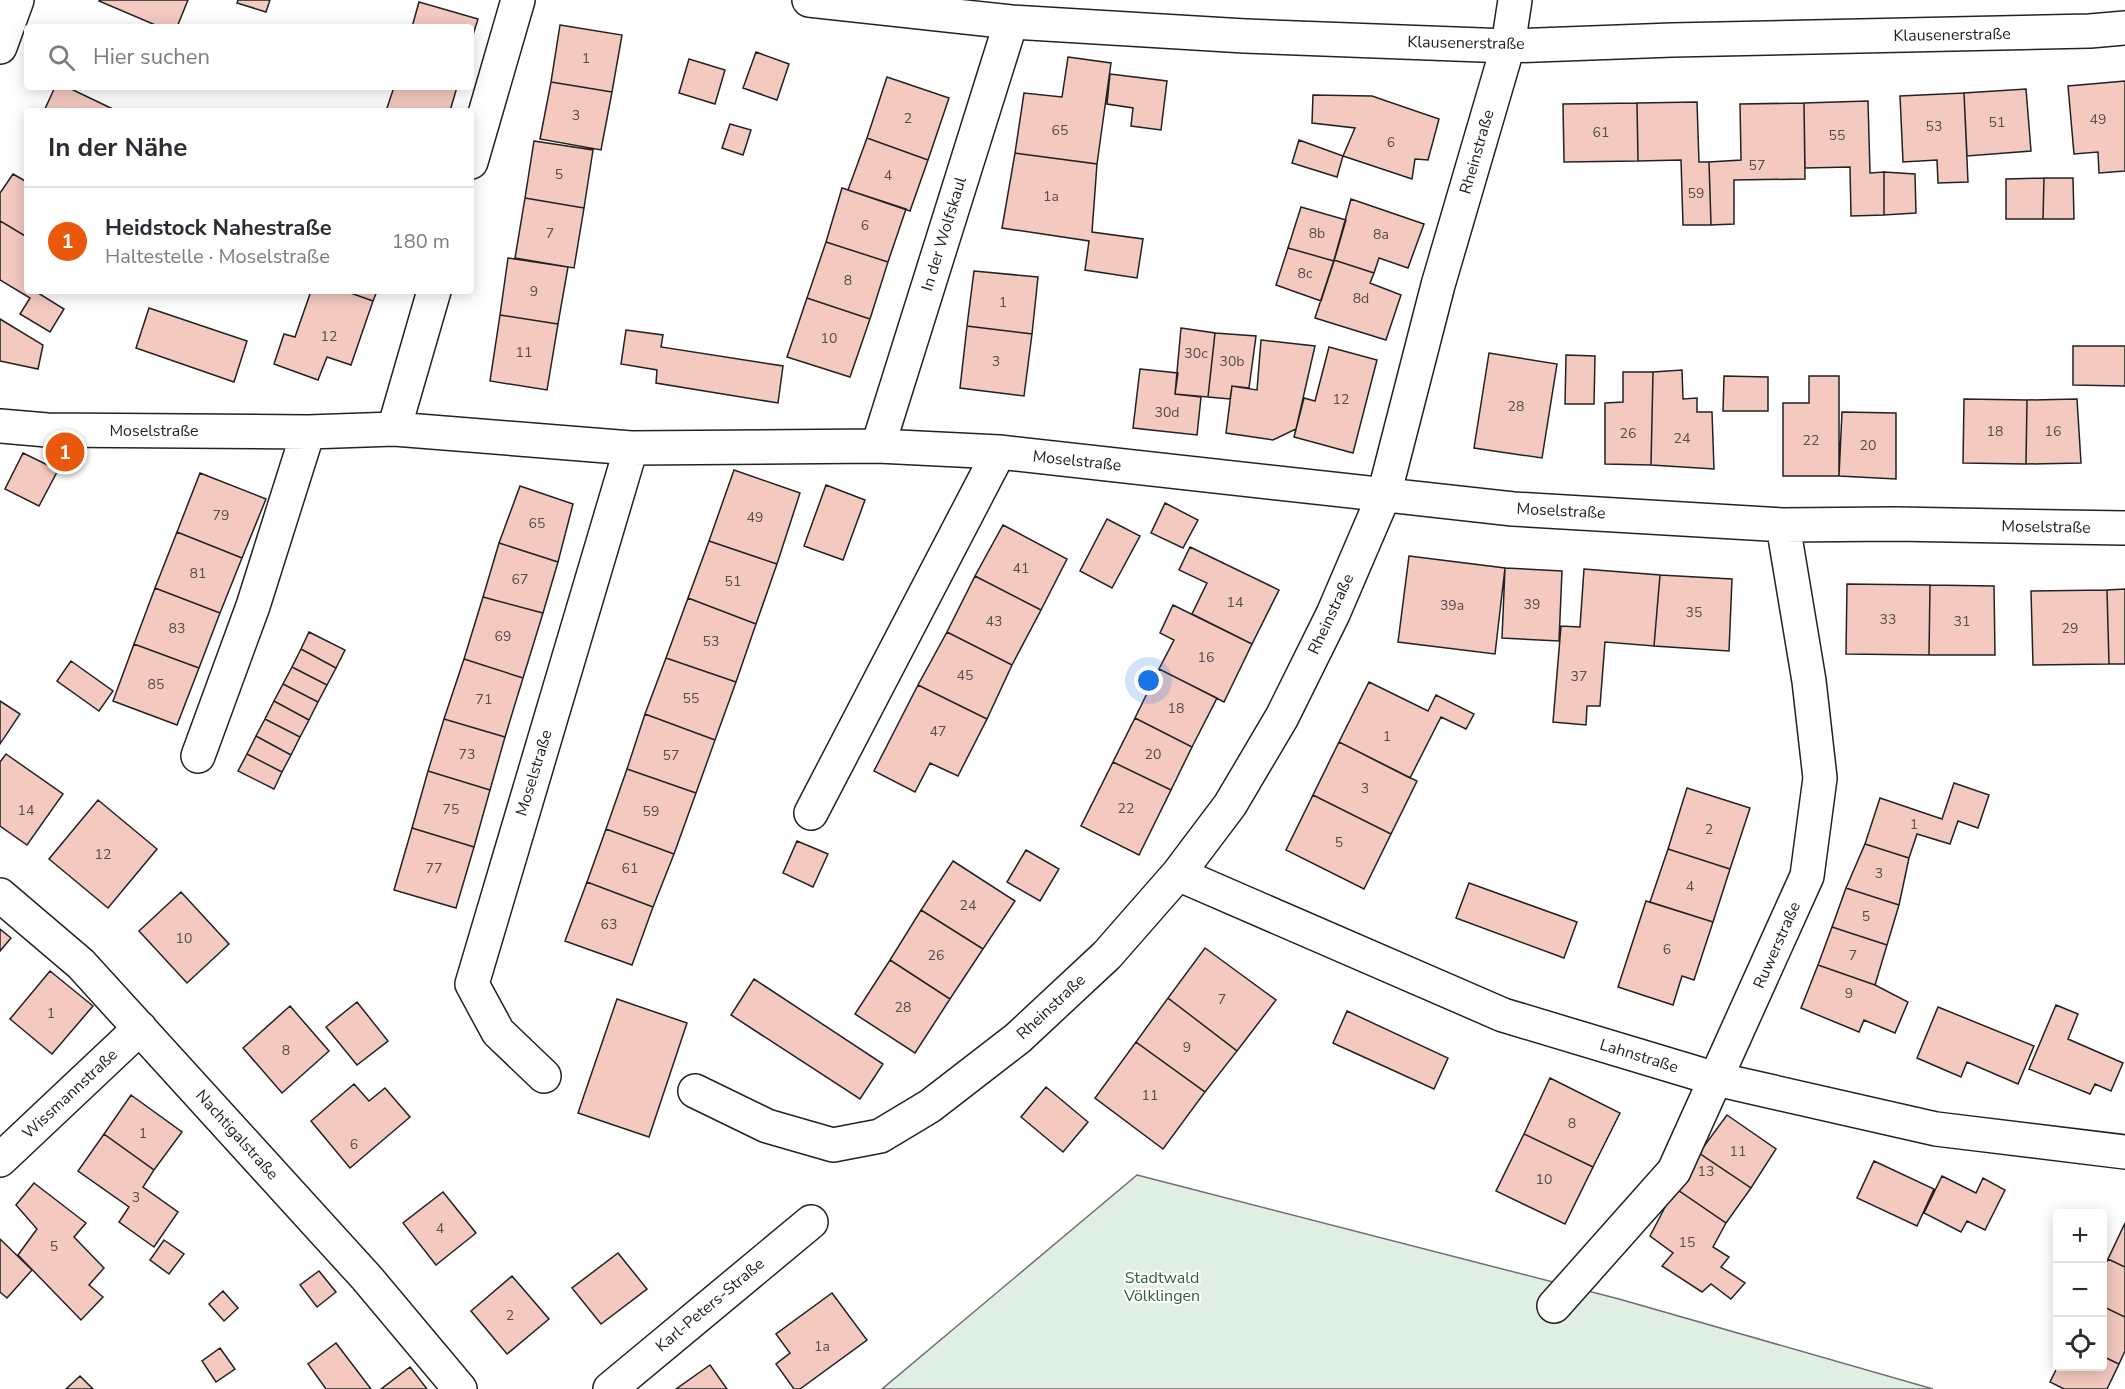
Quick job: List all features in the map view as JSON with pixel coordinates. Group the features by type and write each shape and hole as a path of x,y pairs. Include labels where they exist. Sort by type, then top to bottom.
{"street":[{"path":"0,47 17,0"},
{"path":"474,152 518,0"},
{"name":"Klausenerstraße","path":"809,0 876,4 1011,22 1245,36 1509,46 2090,31 2125,28"},
{"name":"Rheinstraße","path":"695,1091 767,1126 833,1145 880,1136 930,1106 1018,1038 1099,963 1178,874 1230,805 1282,717 1333,614 1384,495 1438,285 1509,46 1515,0"},
{"name":"In der Wolfskaul","path":"878,446 1011,22"},
{"path":"394,429 433,294"},
{"name":"Moselstraße","path":"0,426 47,430 308,432 394,429 632,448 878,446 999,452 1513,509 1783,525 1895,524 2125,528"},
{"path":"198,756 253,606 308,432"},
{"name":"Moselstraße","path":"544,1076 498,1032 472,984 632,448"},
{"path":"811,813 999,452"},
{"name":"Ruwerstraße","path":"1554,1306 1674,1171 1807,876 1820,778 1809,681 1783,525"},
{"name":"Lahnstraße","path":"1178,874 1503,1015 1716,1079 1936,1129 2125,1152"},
{"name":"Nachtigalstraße","path":"0,895 81,964 366,1277 460,1389"},
{"name":"Wissmannstraße","path":"0,1160 140,1028"},
{"name":"Karl-Peters-Straße","path":"610,1389 811,1222"}],"green space":[{"name":"Stadtwald Völklingen","path":"1137,1175 1619,1299 1933,1389 882,1389"}],"building":[{"path":"188,0 178,24 153,24 99,1"},
{"path":"238,0 270,0 266,12 237,3"},
{"path":"419,2 478,19 474,32 474,24 413,24"},
{"path":"560,25 622,35 612,92 551,82"},
{"path":"756,52 789,64 777,100 743,88"},
{"path":"1068,57 1111,63 1097,164 1015,153 1024,93 1062,97"},
{"path":"689,59 725,70 715,104 679,93"},
{"path":"1110,74 1167,81 1161,130 1131,126 1133,108 1107,104"},
{"path":"887,77 949,98 928,160 867,138"},
{"path":"2125,81 2125,171 2099,173 2098,152 2074,154 2068,86"},
{"path":"551,82 612,92 601,150 540,139"},
{"path":"2026,89 2031,151 1967,156 1964,93"},
{"path":"54,90 73,90 111,108 45,108"},
{"path":"393,90 456,90 451,108 387,108"},
{"path":"1964,93 1968,182 1938,183 1937,160 1903,162 1900,96"},
{"path":"1313,95 1372,96 1439,119 1428,160 1415,159 1412,179 1343,156 1355,128 1312,123"},
{"path":"1868,101 1870,173 1884,172 1884,215 1851,216 1850,167 1805,168 1804,103"},
{"path":"1697,102 1699,162 1709,162 1711,225 1683,225 1681,160 1638,161 1637,103"},
{"path":"1637,103 1638,161 1564,162 1563,104"},
{"path":"1804,103 1805,179 1734,180 1734,224 1711,225 1709,162 1741,160 1740,104"},
{"path":"730,124 751,130 743,155 722,148"},
{"path":"867,138 928,160 910,211 848,190"},
{"path":"1299,140 1343,156 1337,177 1292,163"},
{"path":"534,141 593,150 584,208 525,198"},
{"path":"1015,153 1097,164 1092,232 1143,239 1137,278 1085,270 1089,241 1002,228"},
{"path":"1884,172 1915,174 1916,213 1884,215"},
{"path":"13,174 24,180 24,235 0,221 0,193"},
{"path":"2044,178 2073,178 2074,219 2043,219"},
{"path":"2044,178 2043,219 2006,219 2006,179"},
{"path":"842,188 906,209 888,262 826,242"},
{"path":"525,198 584,208 574,268 515,258"},
{"path":"1351,199 1424,224 1408,268 1379,258 1374,273 1334,260"},
{"path":"1301,207 1346,220 1334,261 1288,248"},
{"path":"0,221 24,235 24,294 40,294 64,309 50,332 20,314 30,298 0,280"},
{"path":"826,242 888,262 870,319 807,298"},
{"path":"1288,248 1334,261 1321,301 1276,285"},
{"path":"508,258 568,267 558,324 500,315"},
{"path":"1334,260 1374,273 1370,283 1401,295 1386,340 1315,318"},
{"path":"974,271 1038,277 1032,334 967,326"},
{"path":"310,294 353,294 373,301 351,365 327,357 318,380 274,364 284,334 295,337"},
{"path":"353,294 376,294 373,301"},
{"path":"807,298 870,319 850,377 787,357"},
{"path":"149,308 247,341 234,382 136,348"},
{"path":"500,315 558,324 547,390 490,381"},
{"path":"0,319 43,345 38,369 0,361"},
{"path":"967,326 1032,334 1024,396 960,388"},
{"path":"1181,328 1215,333 1208,397 1175,394"},
{"path":"626,330 663,335 661,347 783,366 778,403 656,383 657,370 621,364"},
{"path":"1215,333 1256,336 1249,388 1232,386 1230,399 1208,397"},
{"path":"1261,340 1315,346 1296,429 1273,440 1226,433 1232,386 1257,390"},
{"path":"2073,346 2125,346 2125,386 2073,385"},
{"path":"1329,347 1377,360 1353,453 1294,437 1304,398 1315,401"},
{"path":"1489,353 1557,364 1542,458 1474,448"},
{"path":"1566,355 1595,356 1594,404 1565,404"},
{"path":"1140,369 1178,373 1175,394 1201,397 1197,435 1133,428"},
{"path":"1682,370 1683,399 1697,398 1697,412 1712,412 1714,469 1651,465 1653,372"},
{"path":"1623,372 1653,372 1651,465 1605,464 1605,403 1623,402"},
{"path":"1724,376 1768,377 1768,411 1723,411"},
{"path":"1809,376 1839,376 1839,476 1783,476 1783,403 1809,403"},
{"path":"1964,399 2027,400 2026,464 1963,463"},
{"path":"2077,399 2081,463 2026,464 2027,400"},
{"path":"1842,412 1896,413 1896,479 1839,476"},
{"path":"23,453 58,470 39,506 5,489"},
{"path":"734,470 800,493 777,564 709,541"},
{"path":"200,473 266,499 242,558 177,532"},
{"path":"826,485 865,500 843,560 804,546"},
{"path":"520,486 573,504 558,562 499,543"},
{"path":"1165,503 1198,520 1183,548 1151,533"},
{"path":"1107,519 1140,536 1112,588 1080,571"},
{"path":"1003,525 1067,559 1041,610 975,576"},
{"path":"177,532 242,558 220,613 155,588"},
{"path":"709,541 777,564 756,624 688,598"},
{"path":"499,543 558,562 543,613 483,597"},
{"path":"1190,547 1279,590 1252,644 1192,614 1207,583 1179,570"},
{"path":"1409,556 1505,568 1495,654 1398,642"},
{"path":"1505,568 1562,571 1559,641 1502,638"},
{"path":"1584,569 1660,575 1654,646 1605,642 1600,706 1587,706 1586,725 1553,722 1561,626 1580,627"},
{"path":"1660,575 1732,579 1729,651 1654,646"},
{"path":"975,576 1041,610 1012,665 947,632"},
{"path":"1847,584 1930,585 1929,655 1846,654"},
{"path":"1930,585 1994,586 1995,655 1929,655"},
{"path":"155,588 220,613 199,668 134,644"},
{"path":"2125,589 2125,664 2109,664 2107,590"},
{"path":"2107,590 2109,664 2033,665 2031,591"},
{"path":"483,597 543,613 523,678 464,659"},
{"path":"688,598 756,624 736,682 666,658"},
{"path":"1173,605 1252,644 1224,702 1159,669 1174,640 1160,633"},
{"path":"309,632 345,650 336,668 301,649"},
{"path":"947,632 1012,665 987,719 918,685"},
{"path":"134,644 199,668 177,725 113,701"},
{"path":"301,649 336,668 327,685 292,667"},
{"path":"666,658 736,682 715,740 645,714"},
{"path":"464,659 523,678 505,737 444,719"},
{"path":"71,661 113,691 99,711 57,681"},
{"path":"292,667 327,685 318,702 283,684"},
{"path":"1159,669 1217,698 1192,747 1135,718"},
{"path":"1369,682 1428,711 1436,695 1474,714 1466,729 1441,717 1410,778 1339,742"},
{"path":"283,684 318,702 309,720 274,701"},
{"path":"918,685 987,719 958,776 930,763 915,792 874,771"},
{"path":"0,701 20,714 0,744"},
{"path":"274,701 309,720 300,737 265,719"},
{"path":"645,714 715,740 696,793 627,769"},
{"path":"1135,718 1192,747 1171,790 1113,762"},
{"path":"265,719 300,737 291,755 256,736"},
{"path":"444,719 505,737 490,790 428,771"},
{"path":"256,736 291,755 282,772 247,754"},
{"path":"1339,742 1417,781 1391,834 1313,795"},
{"path":"6,754 63,794 27,845 0,826 0,762"},
{"path":"247,754 282,772 274,789 238,771"},
{"path":"1113,762 1171,790 1139,855 1081,826"},
{"path":"627,769 696,793 674,854 606,829"},
{"path":"428,771 490,790 474,847 412,828"},
{"path":"1954,783 1989,795 1978,828 1958,821 1950,844 1917,834 1909,858 1865,844 1880,798 1942,819"},
{"path":"1687,788 1750,808 1730,869 1668,849"},
{"path":"1313,795 1391,834 1364,889 1286,850"},
{"path":"98,800 157,849 108,908 49,859"},
{"path":"412,828 474,847 456,908 394,890"},
{"path":"606,829 674,854 653,907 587,882"},
{"path":"797,841 828,854 813,887 783,873"},
{"path":"1865,844 1909,858 1899,905 1846,888"},
{"path":"1668,849 1730,869 1713,922 1650,902"},
{"path":"1026,850 1059,869 1040,901 1007,882"},
{"path":"953,861 1015,901 983,949 921,910"},
{"path":"587,882 653,907 632,965 565,941"},
{"path":"1469,883 1577,922 1564,958 1456,918"},
{"path":"1846,888 1899,905 1887,945 1832,927"},
{"path":"181,892 229,944 187,983 139,931"},
{"path":"1646,901 1713,922 1694,980 1682,976 1673,1005 1618,987"},
{"path":"921,910 983,949 950,999 890,960"},
{"path":"1832,927 1887,945 1875,985 1818,965"},
{"path":"0,929 11,938 0,951"},
{"path":"1205,948 1276,1000 1237,1051 1168,998"},
{"path":"890,960 950,999 915,1053 855,1014"},
{"path":"1818,965 1875,985 1908,1002 1895,1033 1864,1020 1859,1032 1801,1008"},
{"path":"50,971 93,1006 52,1054 10,1019"},
{"path":"754,979 883,1064 860,1099 731,1015"},
{"path":"1168,998 1237,1051 1205,1092 1136,1042"},
{"path":"617,999 687,1023 649,1137 578,1113"},
{"path":"357,1002 388,1041 357,1065 326,1027"},
{"path":"2056,1005 2078,1014 2068,1039 2123,1063 2111,1091 2095,1084 2090,1094 2029,1069"},
{"path":"290,1006 329,1051 282,1093 243,1048"},
{"path":"1938,1007 2034,1046 2018,1084 1967,1062 1961,1077 1917,1058"},
{"path":"1347,1011 1448,1058 1434,1089 1333,1043"},
{"path":"1136,1042 1205,1092 1163,1149 1095,1098"},
{"path":"1550,1078 1620,1113 1593,1167 1524,1134"},
{"path":"354,1084 369,1101 385,1088 410,1117 350,1168 311,1121"},
{"path":"1046,1087 1088,1122 1063,1152 1021,1117"},
{"path":"131,1095 182,1132 154,1170 104,1134"},
{"path":"1727,1115 1776,1149 1751,1188 1699,1153"},
{"path":"104,1134 154,1170 143,1187 178,1212 154,1247 119,1222 129,1207 78,1171"},
{"path":"1524,1134 1593,1167 1565,1224 1496,1191"},
{"path":"1699,1153 1751,1188 1726,1223 1675,1188"},
{"path":"1874,1161 1934,1189 1917,1226 1857,1198"},
{"path":"1942,1176 1976,1193 1983,1178 2005,1190 1985,1230 1967,1221 1961,1232 1924,1213"},
{"path":"34,1183 86,1223 74,1237 104,1268 89,1285 103,1297 81,1320 18,1255 37,1229 16,1205"},
{"path":"1675,1188 1726,1223 1713,1247 1729,1257 1721,1267 1745,1283 1731,1299 1711,1284 1702,1292 1662,1266 1673,1253 1650,1236"},
{"path":"443,1192 476,1233 436,1265 403,1223"},
{"path":"2125,1223 2125,1267 2108,1259"},
{"path":"0,1239 32,1270 7,1298 0,1292"},
{"path":"164,1240 184,1254 169,1274 150,1260"},
{"path":"618,1253 647,1289 601,1324 572,1288"},
{"path":"2108,1259 2125,1267 2125,1317 2107,1308"},
{"path":"319,1271 336,1292 317,1307 300,1285"},
{"path":"512,1276 549,1319 507,1354 471,1311"},
{"path":"223,1291 238,1308 224,1321 209,1304"},
{"path":"832,1293 867,1340 800,1389 794,1389 776,1364 790,1353 776,1334"},
{"path":"2107,1308 2125,1317 2125,1351 2119,1364 2107,1358"},
{"path":"336,1343 371,1389 326,1389 308,1364"},
{"path":"220,1348 235,1369 216,1382 202,1361"},
{"path":"2107,1358 2119,1364 2107,1389 2064,1389 2050,1382 2056,1371 2107,1371"},
{"path":"710,1365 727,1389 676,1389"},
{"path":"410,1367 427,1389 381,1389"},
{"path":"80,1376 93,1389 66,1389"}],"place":[{"name":"Heidstock Nahestraße","path":"65,452"}]}
